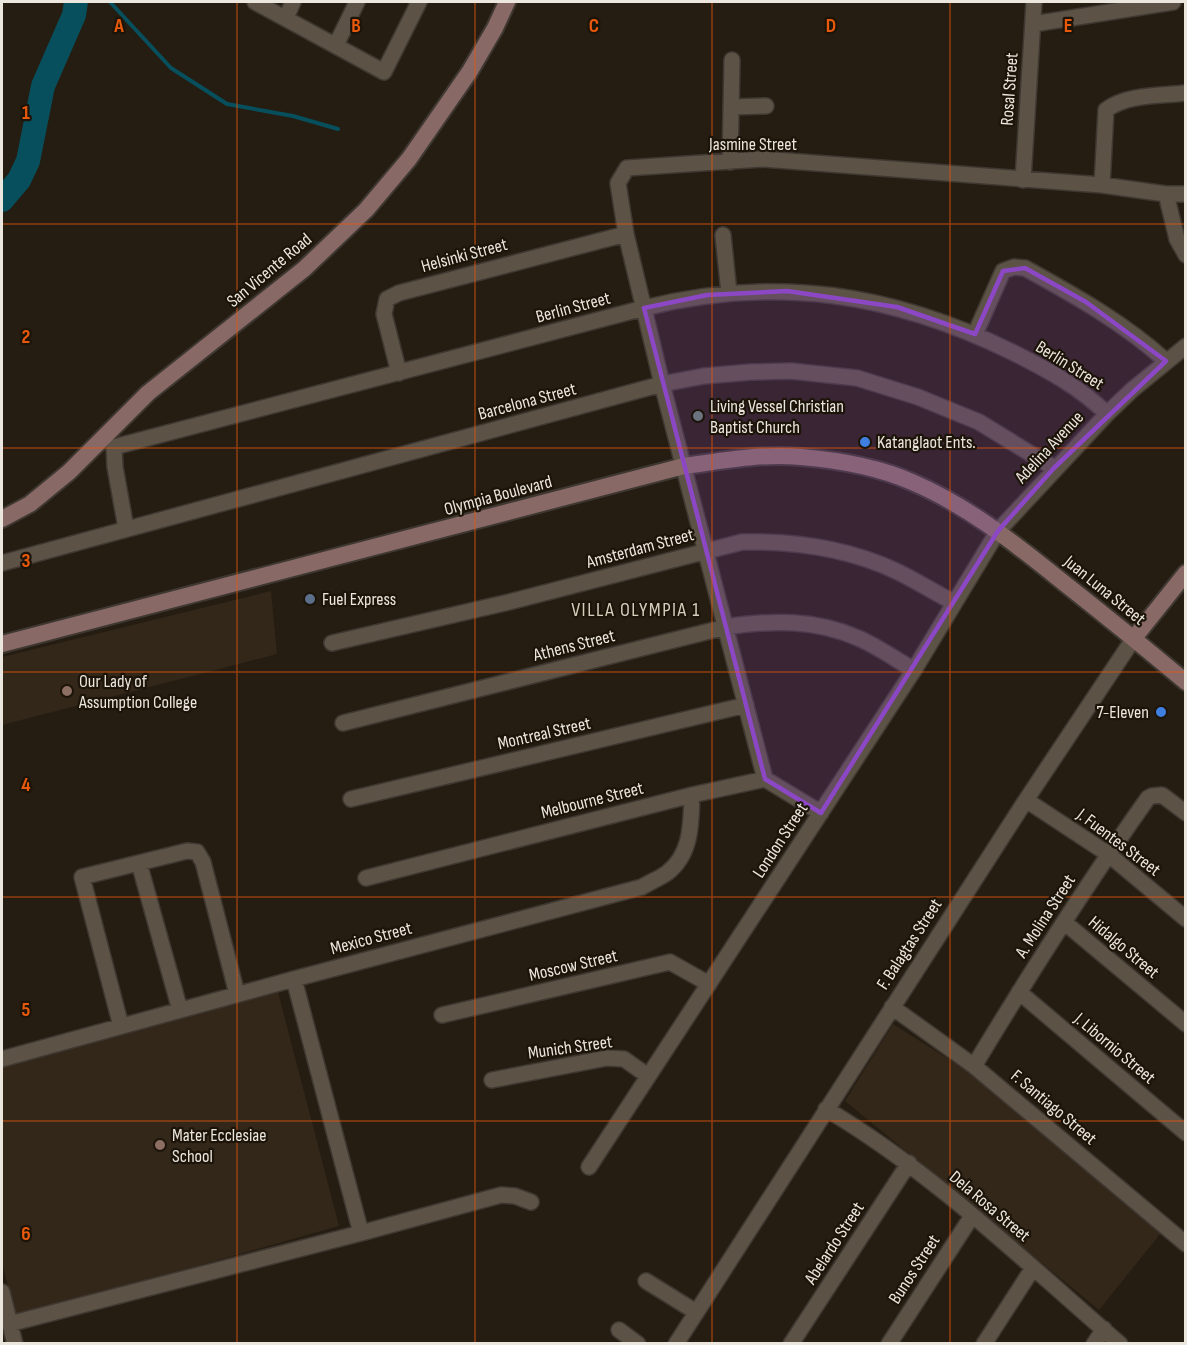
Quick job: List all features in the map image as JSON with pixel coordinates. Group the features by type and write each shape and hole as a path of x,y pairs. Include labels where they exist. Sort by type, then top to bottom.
{"main road":[{"name":"San Vicente Road","path":"2,519 30,504 69,472 148,393 304,269 366,210 409,159 470,71 507,2"},
{"name":"Olympia Boulevard","path":"2,644 684,466 759,456 801,457 860,466 909,481 941,495 998,531"},
{"name":"Juan Luna Street","path":"998,531 1134,638 1185,682"},
{"name":"F. Balagtas Street","path":"1134,638 1185,573"}],"street":[{"path":"255,2 384,72 419,2"},
{"path":"286,18 293,2"},
{"path":"336,45 357,2"},
{"name":"Rosal Street","path":"1023,180 1034,2"},
{"path":"1033,24 1113,6 1173,2"},
{"path":"730,162 732,60"},
{"path":"1102,185 1106,110 1126,100 1185,93"},
{"path":"731,107 766,106"},
{"name":"Jasmine Street","path":"765,779 662,384 626,234 618,183 627,168 762,159 1102,185 1166,194 1185,194"},
{"path":"1166,194 1177,239 1185,255"},
{"name":"Helsinki Street","path":"399,373 384,314 387,299 399,292 626,234"},
{"path":"723,235 729,293"},
{"path":"975,334 1003,271 1014,267 1025,268 1086,302 1149,345 1166,361"},
{"name":"Berlin Street","path":"126,528 115,467 114,447 684,298 729,293 787,291 828,295 897,307 975,334 1046,369 1094,401 1107,414"},
{"name":"Adelina Avenue","path":"998,531 1054,468 1107,414 1185,346"},
{"name":"Barcelona Street","path":"2,563 662,384 704,376 791,370 857,378 918,397 979,422 1054,468"},
{"name":"London Street","path":"589,1167 914,670 998,531"},
{"name":"Amsterdam Street","path":"332,643 509,602 742,542 774,541 844,552 895,570 953,602"},
{"name":"Athens Street","path":"344,723 726,627 763,622 811,624 858,638 914,670"},
{"name":"F. Balagtas Street","path":"676,1344 1026,800 1134,638"},
{"name":"Montreal Street","path":"351,799 746,705"},
{"path":"765,779 820,813"},
{"name":"Melbourne Street","path":"366,878 692,795 765,779"},
{"name":"Mexico Street","path":"2,1059 642,887 668,872 681,856 690,837 692,795"},
{"name":"A. Molina Street","path":"974,1066 1108,854 1148,798 1157,795 1167,797 1185,813"},
{"name":"J. Fuentes Street","path":"1026,800 1108,854 1185,919"},
{"path":"121,1026 82,877 187,851 196,852 203,862 237,994"},
{"path":"139,863 180,1010"},
{"name":"Hidalgo Street","path":"1064,922 1185,1024"},
{"name":"Moscow Street","path":"441,1015 670,962 709,984"},
{"path":"294,979 362,1233"},
{"name":"J. Libornio Street","path":"1019,992 1185,1133"},
{"name":"F. Santiago Street","path":"892,1007 974,1066 1185,1244"},
{"name":"Munich Street","path":"492,1080 607,1058 624,1059 648,1076"},
{"name":"Dela Rosa Street","path":"826,1109 909,1163 1120,1344"},
{"name":"Abelardo Street","path":"791,1344 909,1163"},
{"path":"9,1324 501,1195 515,1196 531,1202"},
{"name":"Bunos Street","path":"888,1344 972,1216"},
{"path":"984,1344 1032,1268"},
{"path":"646,1281 696,1312"},
{"path":"2,1292 15,1344"},
{"path":"1094,1344 1104,1329"},
{"path":"619,1330 638,1344"}],"highlighted area":[{"path":"1025,268 1086,302 1166,361 1054,468 998,531 821,813 765,779 644,308 707,295 787,291 897,307 975,334 1003,271"}],"shaded area":[{"name":"Our Lady of Assumption College","path":"271,591 277,654 2,725 2,657"},
{"name":"Mater Ecclesiae School","path":"278,992 339,1226 16,1317 2,1263 2,1063"},
{"path":"893,1024 994,1088 1161,1233 1099,1310 845,1101"}],"waterway":[{"path":"2,200 19,180 28,161 43,86 74,15 76,2"},
{"path":"110,2 171,68 227,104 293,116 338,129"}],"place":[{"name":"Living Vessel Christian Baptist Church","path":"698,416"},
{"name":"Katanglaot Ents.","path":"865,442"},
{"name":"Fuel Express","path":"310,599"},
{"name":"Our Lady of Assumption College","path":"67,691"},
{"name":"7-Eleven","path":"1161,712"},
{"name":"Mater Ecclesiae School","path":"160,1145"}],"district":[{"name":"VILLA OLYMPIA 1","path":"636,609"}]}
